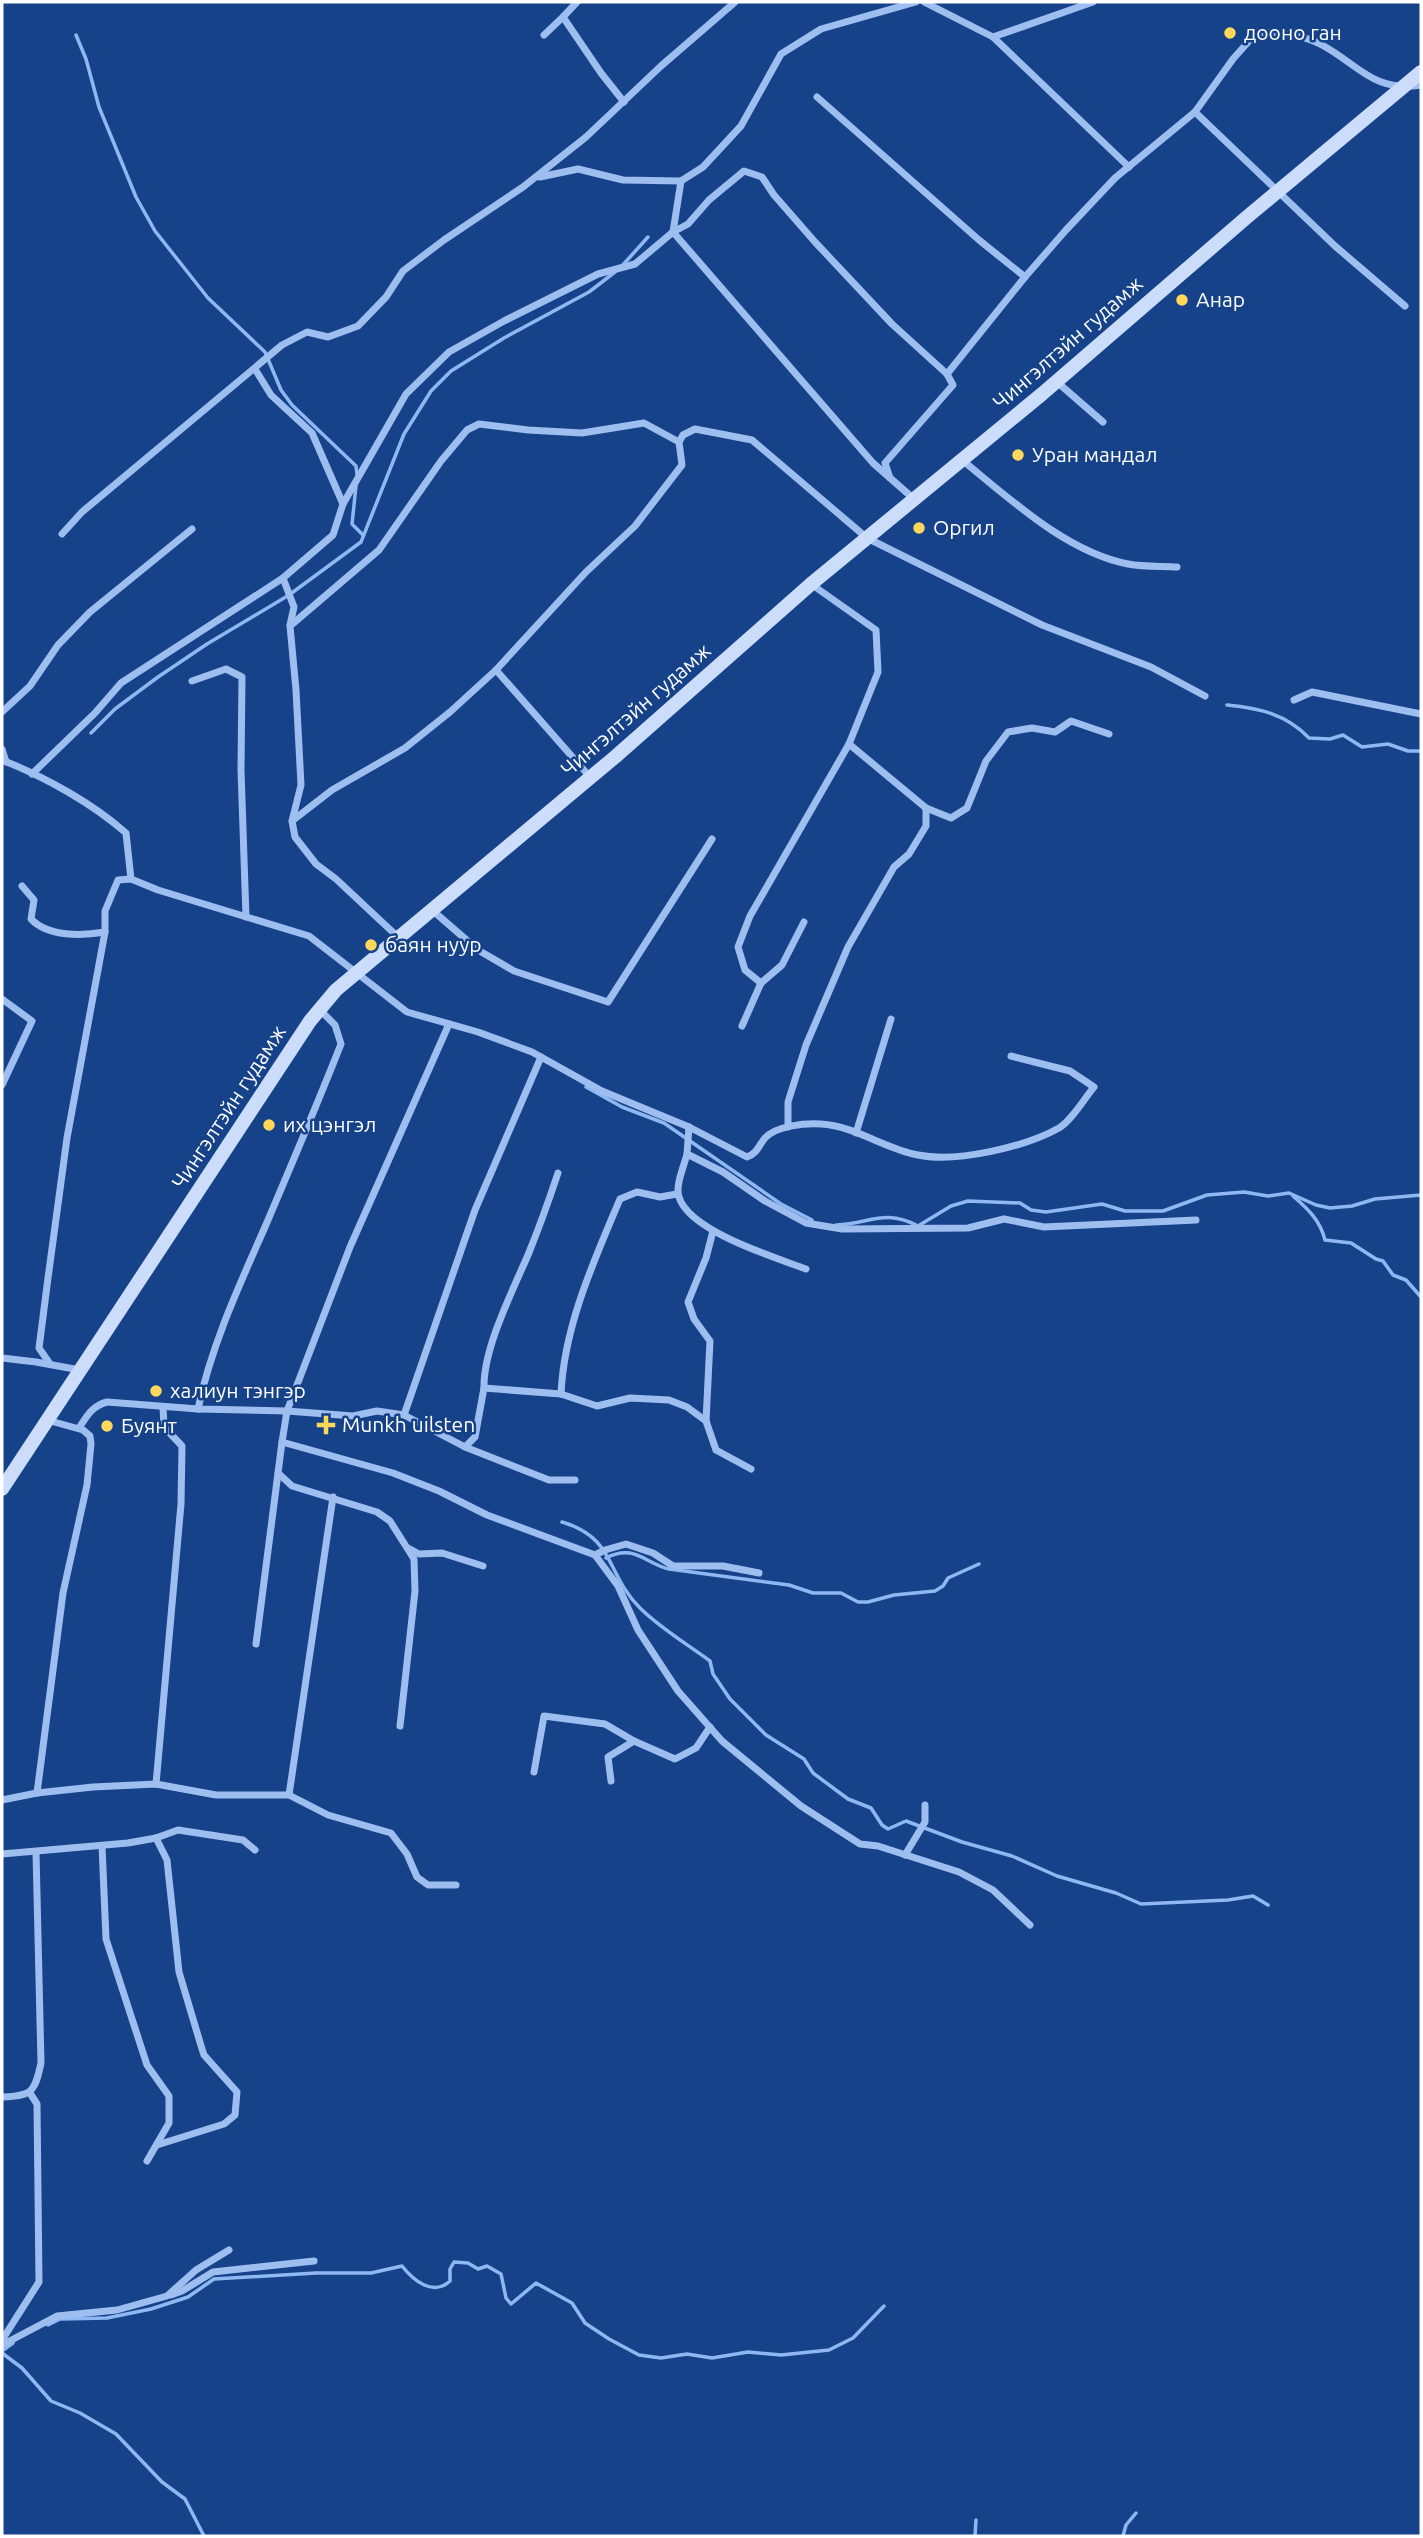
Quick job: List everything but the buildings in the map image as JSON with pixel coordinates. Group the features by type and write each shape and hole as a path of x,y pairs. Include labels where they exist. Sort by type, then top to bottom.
{"main road":[{"name":"Чингэлтэйн гудамж","path":"2,1489 320,1010 337,990 591,778 811,584 1057,381 1247,216 1421,72"}],"street":[{"path":"544,35 577,2"},
{"path":"62,534 82,512 282,345 307,332 328,337 358,326 386,297 403,271 536,178 586,137 735,2"},
{"path":"536,178 578,169 622,180 681,181 703,166 741,125 781,54 821,29 916,2"},
{"path":"924,2 993,37 1129,167"},
{"path":"993,37 1093,2"},
{"path":"563,17 601,74 624,102"},
{"path":"947,374 1025,276 1115,178 1195,113 1233,59 1257,32 1304,38 1322,44 1363,73 1401,89 1421,85"},
{"path":"817,97 979,240 1025,276"},
{"path":"1195,113 1335,246 1405,306"},
{"path":"32,774 95,713 121,683 282,578 333,535 343,503 406,394 449,352 598,274 635,264 673,232 688,224 709,200 744,171 762,177 815,242 892,324 947,374 953,385 885,463 890,478"},
{"path":"681,181 673,232 873,463 915,499"},
{"path":"255,369 271,395 312,433 343,503"},
{"path":"1057,381 1104,422"},
{"path":"289,626 379,550 441,461 467,430 479,424 582,433 644,423 679,442"},
{"path":"292,821 332,790 405,748 496,670 586,572 635,526 682,466 679,442 683,435 695,429 752,440 867,538 1042,625 1151,667 1205,696"},
{"path":"962,460 1022,509 1084,549 1127,564 1177,567"},
{"path":"2,712 30,685 58,645 90,612 192,529"},
{"path":"282,578 294,607 289,626 296,690 301,785 292,821 295,837 316,864 399,937"},
{"path":"761,983 745,970 738,947 750,916 849,744 878,672 876,630 811,584"},
{"path":"192,681 226,669 242,677 246,917"},
{"path":"496,670 591,778"},
{"path":"1294,700 1312,692 1421,714"},
{"path":"849,744 926,808 951,818 967,808 986,761 1008,732 1032,728 1055,732 1071,721 1109,734"},
{"path":"2,749 4,761 108,817 126,834 131,879"},
{"path":"788,1127 788,1102 806,1045 848,947 894,867 909,854 926,825 926,808"},
{"path":"432,911 478,950 514,971 608,1002 712,839"},
{"path":"50,1364 39,1348 67,1138 104,932 104,911 118,880 131,879 158,890 309,936 407,1012 478,1032 541,1057 601,1091 689,1127 747,1157 755,1154 763,1140 772,1132 788,1127 820,1124 856,1133 917,1155 941,1157 1011,1148 1061,1127 1094,1087 1070,1071 1011,1056"},
{"path":"22,886 34,900 31,919 38,927 87,935 104,932"},
{"path":"742,1026 761,983 782,965 804,922"},
{"path":"2,999 32,1021 2,1085"},
{"path":"198,1409 204,1379 235,1294 311,1121 341,1044 335,1025 320,1010"},
{"path":"856,1133 891,1019"},
{"path":"256,1644 287,1411 350,1247 449,1024"},
{"path":"404,1415 475,1210 541,1057"},
{"path":"689,1127 687,1154 677,1194 684,1209 713,1231 806,1269"},
{"path":"687,1154 723,1172 765,1201 806,1223 842,1229 968,1228 1004,1219 1044,1227 1196,1220"},
{"path":"465,1447 475,1437 484,1388 483,1372 495,1336 558,1173"},
{"path":"561,1394 562,1363 586,1283 620,1199 637,1192 660,1197 677,1194"},
{"path":"713,1231 706,1258 688,1302 694,1319 710,1341 706,1421 716,1450 751,1469"},
{"path":"2,1358 81,1370"},
{"path":"484,1388 561,1394 597,1406 630,1398 669,1400 687,1407 706,1421"},
{"path":"79,1428 89,1412 107,1402 353,1416 377,1412 404,1415 465,1447 549,1480 575,1480"},
{"path":"156,1783 183,1458 182,1446 164,1427 163,1407"},
{"path":"37,1793 63,1593 87,1485 90,1436 79,1428 47,1420"},
{"path":"282,1442 393,1473 439,1491 487,1515 595,1555 618,1587 638,1630 678,1691 722,1741 801,1805 860,1844 878,1846 959,1872 993,1890 1030,1925"},
{"path":"278,1473 292,1486 377,1512 390,1521 414,1559 415,1591 400,1726"},
{"path":"289,1795 333,1497"},
{"path":"595,1555 605,1549 626,1545 653,1553 673,1566 723,1566 759,1573"},
{"path":"407,1548 419,1554 442,1553 483,1566"},
{"path":"534,1772 544,1716 605,1724 634,1741 675,1759 696,1748 710,1727"},
{"path":"611,1781 608,1757 634,1741"},
{"path":"2,1800 37,1793 156,1783 215,1795 289,1795 328,1815 391,1833 407,1854 417,1877 428,1885 456,1885"},
{"path":"905,1855 925,1822 925,1805"},
{"path":"2,1854 102,1846 156,1838 178,1830 243,1840 255,1850"},
{"path":"156,1838 167,1860 180,1972 202,2049 204,2055 237,2092 235,2115 224,2124 157,2146"},
{"path":"102,1846 106,1939 147,2065 169,2096 169,2123 147,2161"},
{"path":"2,2097 30,2093 37,2082 41,2063 36,1852"},
{"path":"2,2343 39,2282 37,2104 30,2093"},
{"path":"167,2296 196,2270 229,2250"},
{"path":"2,2343 57,2316 117,2310 182,2291 213,2272 314,2262"}],"waterway":[{"path":"76,35 86,59 99,107 136,197 155,231 208,298 265,352 281,390 292,405 356,466 357,475"},
{"path":"621,267 648,237"},
{"path":"91,733 115,709 158,677 289,595 361,542 404,434 431,391 451,371 504,338 589,292 615,272"},
{"path":"356,486 352,524 363,535"},
{"path":"1227,705 1250,708 1281,718 1309,738 1330,739 1343,735 1362,747 1388,744 1408,751 1421,751"},
{"path":"586,1087 622,1107 664,1123 781,1204 812,1220"},
{"path":"836,1225 877,1218 896,1218 918,1226 951,1206 968,1201 1020,1203 1031,1210 1046,1212 1102,1204 1125,1211 1163,1211 1207,1195 1244,1192 1268,1196 1289,1193 1330,1208 1352,1206 1375,1199 1421,1195"},
{"path":"1293,1196 1313,1215 1325,1240 1351,1243 1383,1261 1393,1275 1406,1280 1421,1297"},
{"path":"562,1522 592,1537 640,1608 710,1661 713,1674 730,1699 766,1735 804,1759 813,1773 848,1799 871,1808 882,1825 888,1829 906,1821 962,1842 1012,1856 1057,1876 1116,1893 1141,1904 1228,1900 1253,1896 1268,1905"},
{"path":"606,1558 616,1554 632,1554 669,1569 789,1585 813,1593 841,1593 858,1602 935,1591 943,1586 948,1578 979,1564"},
{"path":"48,2325 60,2319 107,2318 151,2309 188,2297 214,2279 316,2273 371,2273 402,2266 424,2285 444,2286 450,2281 450,2269 454,2262 468,2263 478,2269 487,2266 501,2274 506,2298 511,2304 536,2283 572,2303 585,2323 609,2339 639,2355 661,2358 687,2354 712,2358 748,2352 781,2355 829,2350 853,2338 884,2306"},
{"path":"2,2351 13,2343"},
{"path":"2,2353 22,2368 51,2401 80,2413 116,2434 162,2482 185,2499 204,2536"},
{"path":"1123,2536 1126,2525 1136,2513"},
{"path":"975,2536 976,2520"}],"place":[{"name":"дооно ган","path":"1230,33"},
{"name":"Анар","path":"1182,300"},
{"name":"Уран мандал","path":"1018,455"},
{"name":"Оргил","path":"919,528"},
{"name":"баян нуур","path":"371,945"},
{"name":"их цэнгэл","path":"269,1125"},
{"name":"халиун тэнгэр","path":"156,1391"},
{"name":"Munkh uilsten","path":"326,1425"},
{"name":"Буянт","path":"107,1426"}]}
